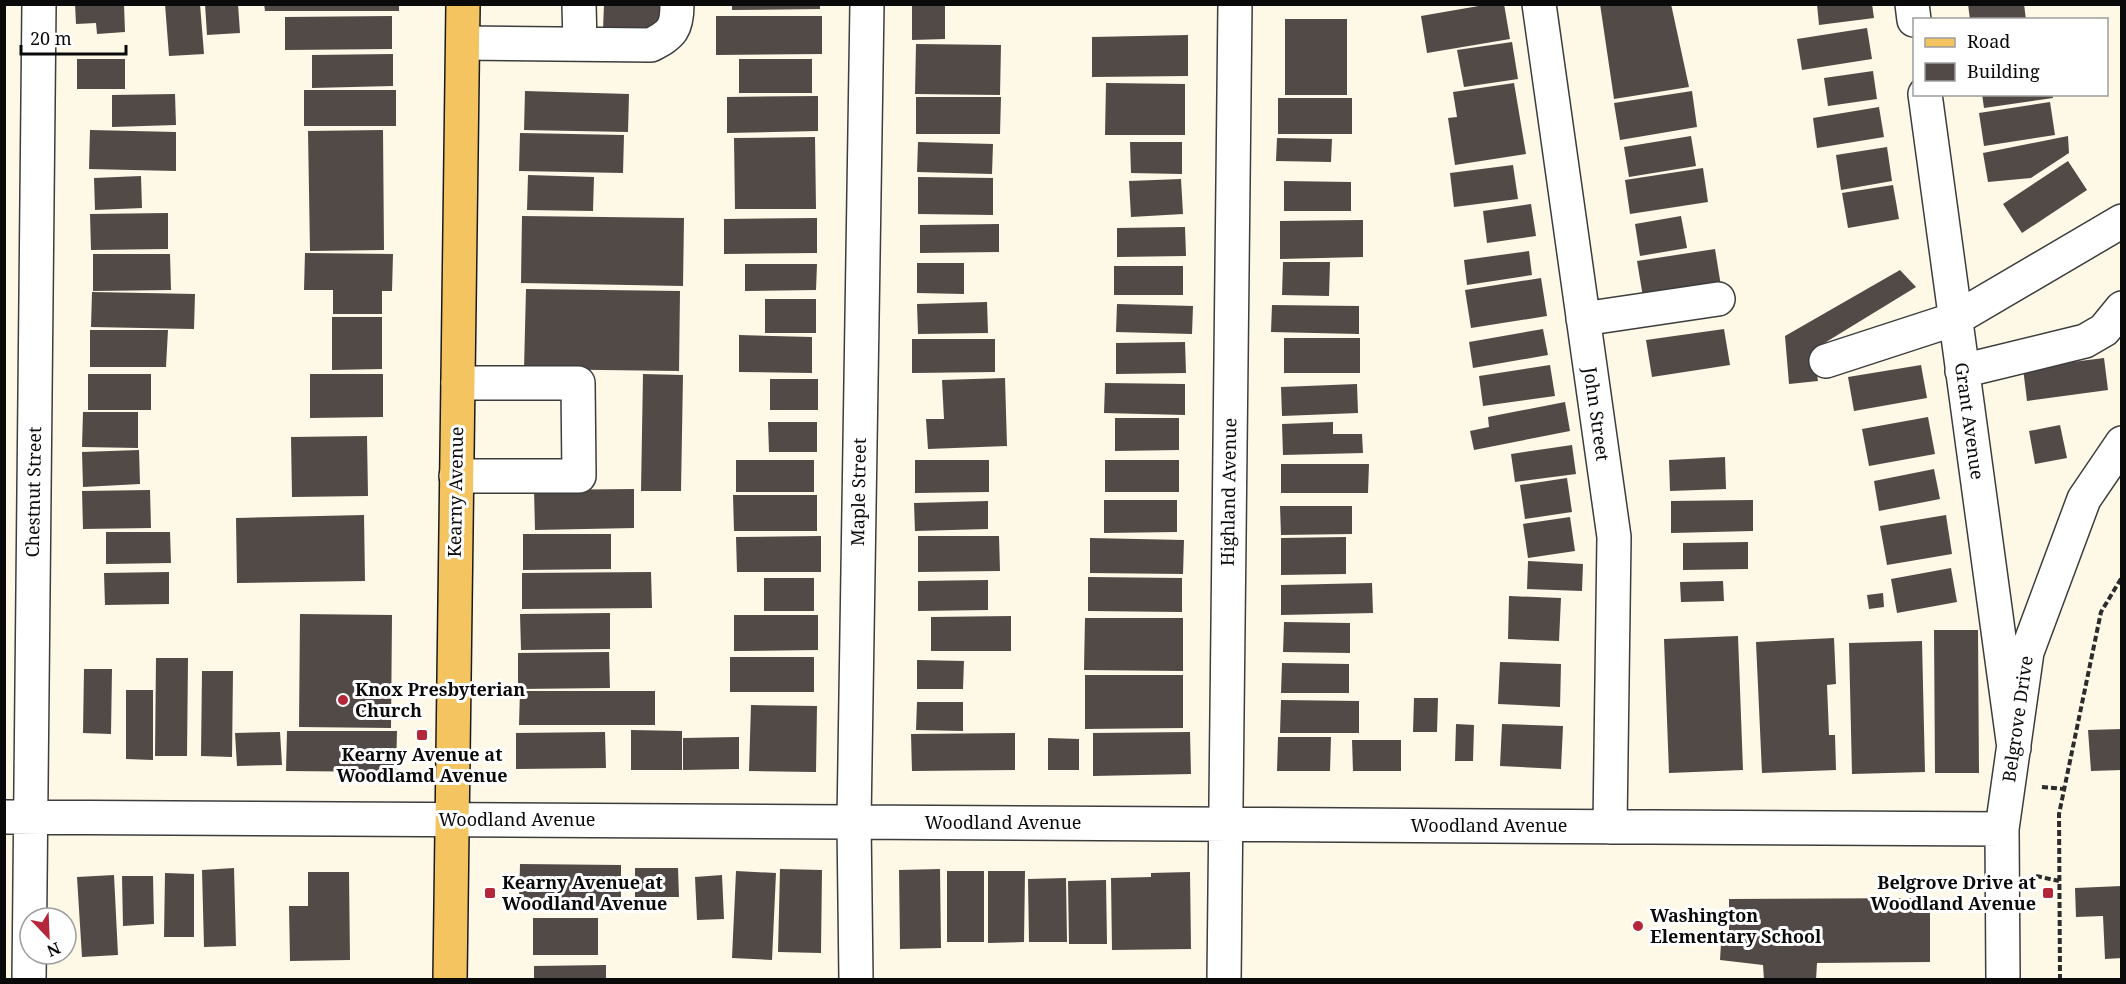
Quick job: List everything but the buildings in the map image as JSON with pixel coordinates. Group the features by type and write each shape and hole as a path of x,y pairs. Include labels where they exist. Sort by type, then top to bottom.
{"main road":[{"name":"Kearny Avenue","path":"450,980 463,4"}],"street":[{"name":"Chestnut Street","path":"29,980 17,818 39,4"},
{"path":"579,4 580,44"},
{"path":"463,43 651,45 669,35 677,20 677,4"},
{"name":"Maple Street","path":"856,980 854,822 867,4"},
{"name":"Highland Avenue","path":"1224,980 1235,4"},
{"name":"John Street","path":"1539,4 1614,537 1610,827"},
{"name":"Grant Avenue","path":"1925,96 2014,748"},
{"path":"1826,362 1955,319 2121,221"},
{"path":"1583,319 1718,298"},
{"path":"1962,371 2085,341 2103,330 2121,308"},
{"path":"456,476 579,476 578,383 458,382"},
{"name":"Belgrove Drive","path":"2002,980 2002,829 2027,652 2084,499 2121,443"},
{"name":"Woodland Avenue","path":"17,818 2002,829"}],"path":[{"path":"2060,980 2059,814 2101,612 2121,577"}],"place":[{"name":"Knox Presbyterian Church","path":"343,700"},
{"name":"Kearny Avenue at Woodlamd Avenue","path":"422,735"},
{"name":"Kearny Avenue at Woodland Avenue","path":"490,893"},
{"name":"Belgrove Drive at Woodland Avenue","path":"2048,893"},
{"name":"Washington Elementary School","path":"1638,926"}]}
